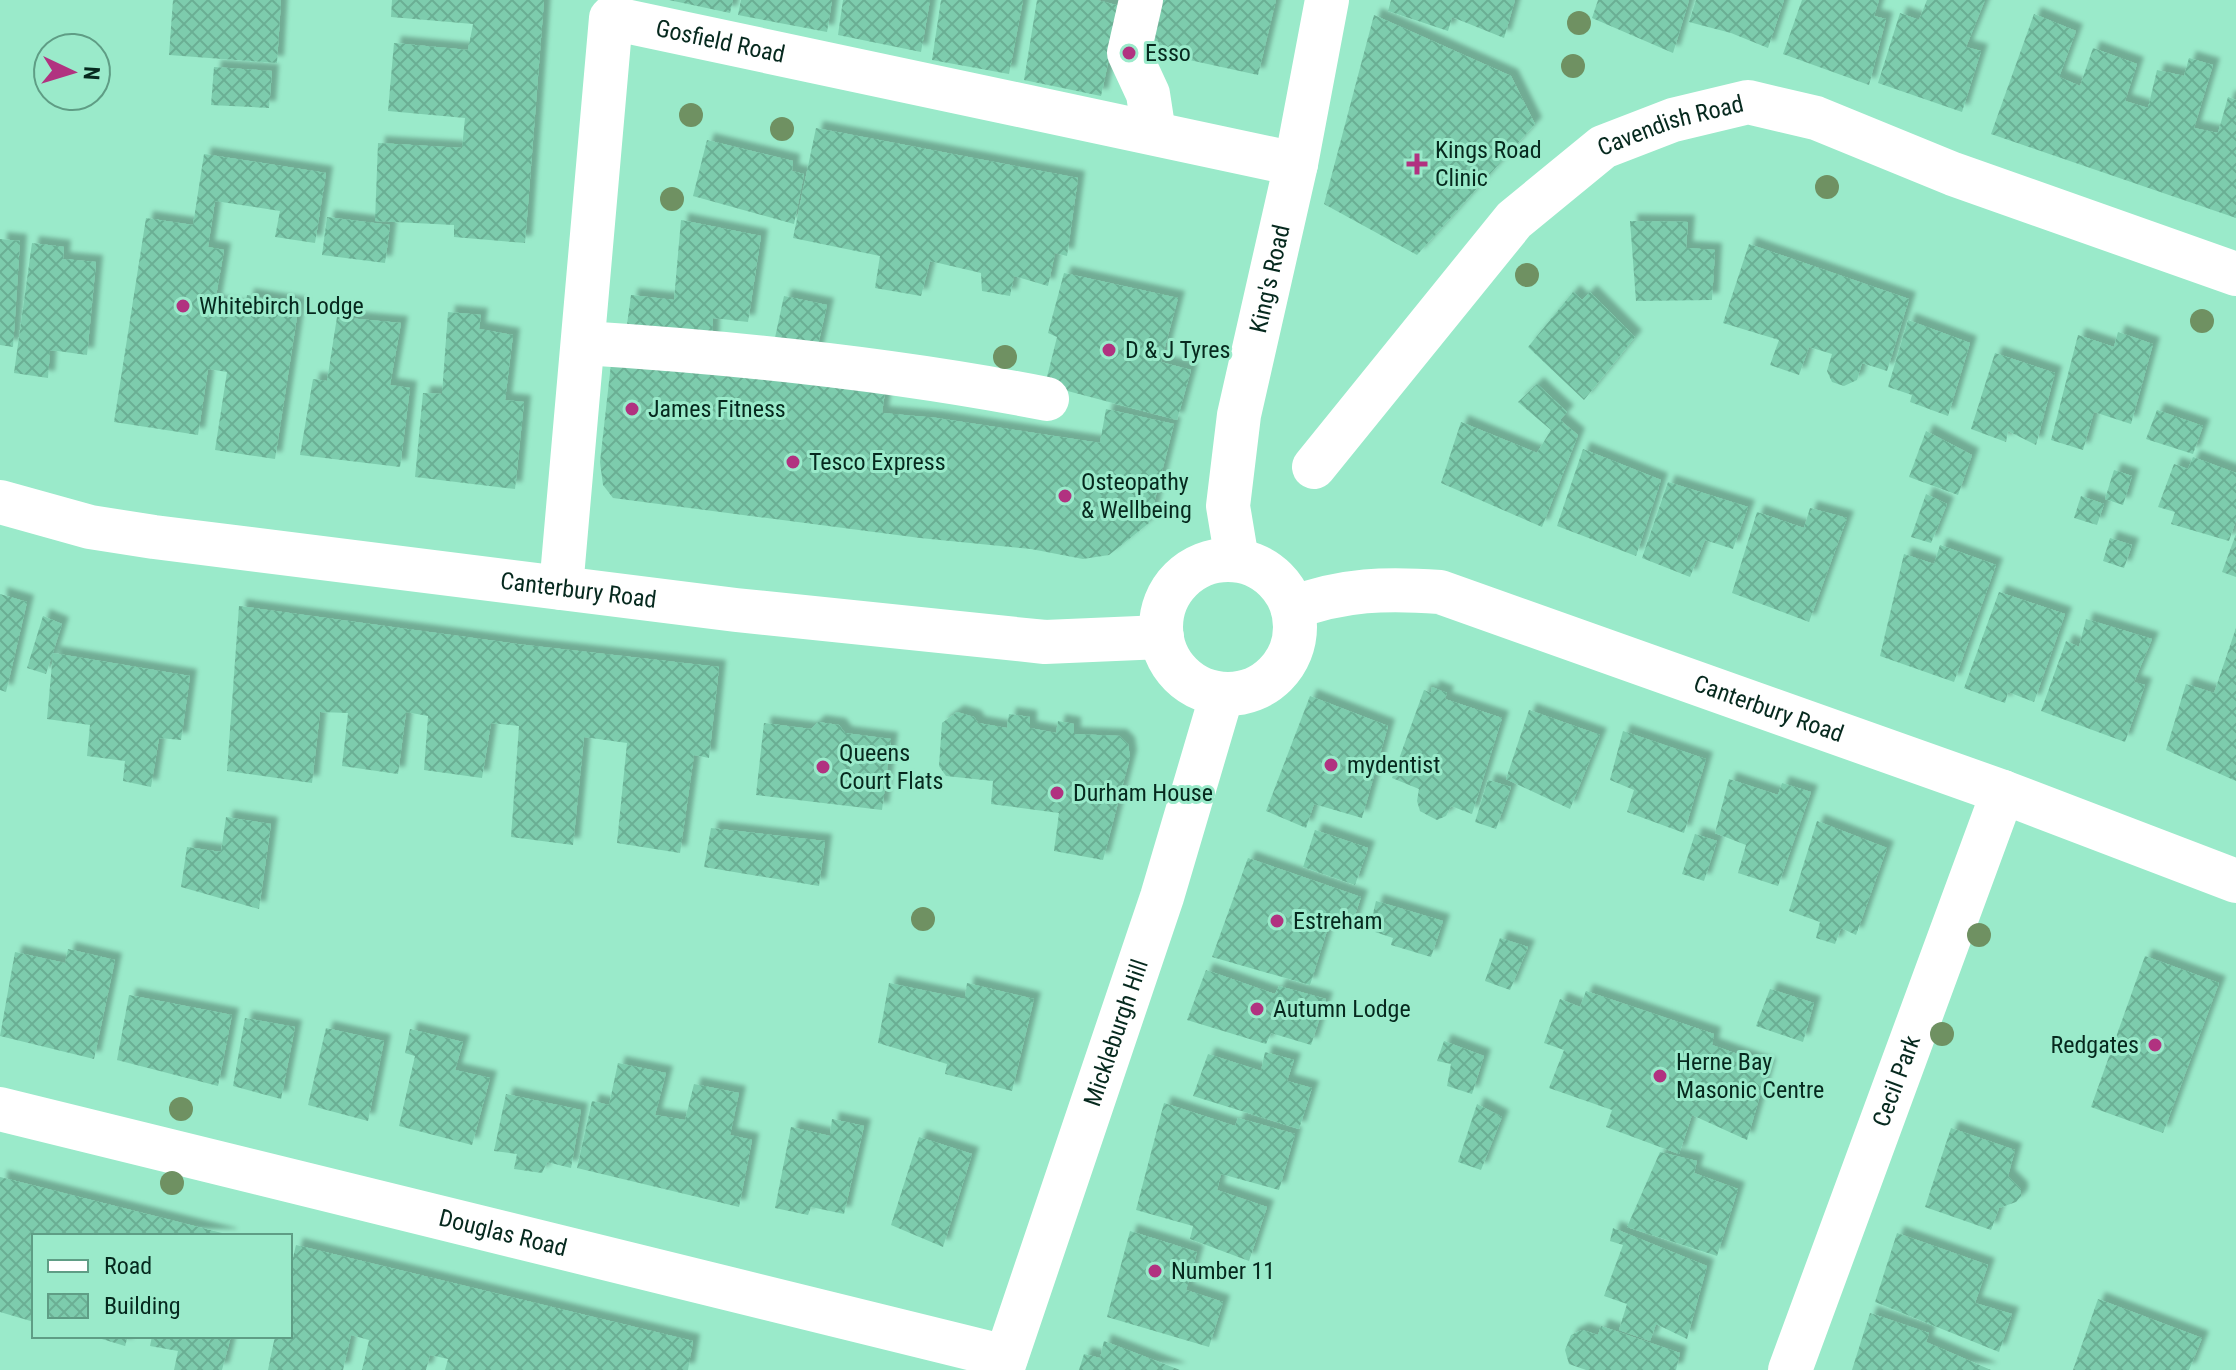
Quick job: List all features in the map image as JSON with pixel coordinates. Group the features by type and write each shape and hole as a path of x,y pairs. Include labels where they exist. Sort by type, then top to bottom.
{"street":[{"path":"1141,0 1129,53 1148,94 1154,133"},
{"name":"King's Road","path":"1237,560 1228,506 1239,415 1296,164 1327,0"},
{"name":"Gosfield Road","path":"561,588 611,18 1296,164"},
{"name":"Cavendish Road","path":"1314,467 1514,220 1603,147 1673,120 1748,102 1816,118 1953,174 2236,274"},
{"path":"584,343 740,353 960,382 1047,399"},
{"name":"Canterbury Road","path":"0,502 90,527 736,610 1045,642 1162,637"},
{"path":"1237,560 1273,577 1293,608 1293,645 1286,662 1258,687 1222,694 1205,690 1176,669 1162,637 1166,602 1180,580 1202,565 1237,560"},
{"name":"Canterbury Road","path":"1293,608 1326,595 1379,588 1440,592 2003,792 2236,881"},
{"name":"Mickleburgh Hill","path":"1004,1363 1162,897 1222,694"},
{"name":"Cecil Park","path":"1790,1370 2003,792"},
{"name":"Douglas Road","path":"0,1109 1004,1363"}],"building":[{"path":"173,0 281,0 277,63 169,55"},
{"path":"392,0 544,0 525,243 454,237 454,225 375,221 378,143 462,148 465,118 388,111 394,43 468,50 473,24 391,17"},
{"path":"669,0 733,0 730,13"},
{"path":"741,0 832,0 827,32 738,15"},
{"path":"843,0 930,0 921,52 838,35"},
{"path":"941,0 1023,0 1009,74 932,60"},
{"path":"1037,0 1097,0 1120,6 1101,96 1024,80"},
{"path":"1152,0 1276,0 1258,75 1139,49"},
{"path":"1391,0 1515,0 1504,38 1452,17 1448,31 1388,11"},
{"path":"1598,0 1689,0 1673,53 1592,18"},
{"path":"1696,0 1784,0 1768,48 1731,33 1689,22"},
{"path":"1802,0 1879,0 1874,16 1886,19 1869,85 1783,54"},
{"path":"1927,0 1985,0 1966,47 1981,51 1962,112 1878,83 1900,13 1919,20"},
{"path":"2034,14 2076,31 2059,77 2080,86 2093,48 2137,64 2125,101 2148,108 2157,70 2184,76 2189,58 2213,65 2194,128 2218,133 2228,97 2236,100 2236,218 1991,134"},
{"name":"Kings Road Clinic","path":"1374,15 1511,76 1535,124 1417,255 1324,204"},
{"path":"214,67 272,71 269,108 211,105"},
{"path":"816,128 1078,178 1067,256 1055,253 1048,286 1014,276 1010,296 982,291 981,273 930,261 921,296 875,288 880,256 793,238"},
{"path":"707,140 793,161 792,171 804,174 794,224 693,196"},
{"name":"Whitebirch Lodge","path":"204,154 326,173 315,243 275,237 280,211 215,201 208,247 224,250 215,302 245,308 247,295 299,304 275,459 215,450 227,372 208,369 198,435 114,422 146,218 193,225"},
{"path":"327,217 390,225 385,263 322,255"},
{"path":"681,220 761,236 748,322 713,318 712,345 626,332 631,295 674,300"},
{"path":"1630,221 1688,222 1686,248 1715,250 1712,300 1636,301"},
{"path":"0,239 20,241 13,347 0,345"},
{"path":"32,243 64,247 63,259 96,262 87,355 50,350 48,378 14,373"},
{"path":"1749,244 1909,299 1887,371 1862,363 1857,380 1844,386 1832,382 1827,371 1832,354 1809,347 1799,375 1770,365 1779,340 1723,323"},
{"name":"D & J Tyres","path":"1064,273 1178,298 1161,362 1191,370 1177,420 1045,385 1057,337 1048,333"},
{"path":"1573,292 1582,300 1590,292 1635,337 1584,400 1528,347"},
{"path":"784,296 827,305 816,354 773,347"},
{"path":"448,312 481,315 479,329 513,335 505,400 524,402 515,489 415,477 423,393 442,394"},
{"path":"337,317 401,323 390,385 410,388 400,467 300,455 313,379 327,381"},
{"path":"1908,320 1970,343 1948,416 1910,402 1912,395 1888,387"},
{"path":"2118,332 2153,344 2131,424 2094,412 2083,450 2051,440 2078,335 2114,347"},
{"path":"1995,353 2055,373 2036,445 2008,431 2006,442 1971,429"},
{"path":"612,355 887,378 882,413 937,418 1100,443 1106,409 1174,424 1149,523 1109,555 1083,559 1031,549 920,538 613,498 603,485 600,462"},
{"path":"1537,384 1567,412 1560,420 1578,435 1542,527 1441,483 1461,422 1537,453 1551,430 1518,402"},
{"path":"2157,410 2203,426 2193,454 2146,439"},
{"path":"1926,431 1972,455 1958,495 1909,477"},
{"path":"1583,449 1661,480 1636,556 1557,526"},
{"path":"2193,457 2236,473 2236,520 2229,541 2171,524 2175,512 2158,507 2174,464 2188,469"},
{"path":"2114,470 2132,476 2123,505 2105,499"},
{"path":"1668,482 1748,507 1733,549 1705,540 1690,577 1642,558"},
{"path":"1926,494 1947,504 1931,543 1911,537"},
{"path":"2081,496 2104,504 2097,525 2074,518"},
{"path":"1810,508 1847,518 1809,622 1732,593 1757,512 1804,528"},
{"path":"2236,534 2236,577 2222,572"},
{"path":"2110,538 2132,545 2124,568 2103,561"},
{"path":"1940,545 1996,565 1954,682 1880,656 1904,554 1934,564"},
{"path":"1999,592 2065,614 2034,702 2008,692 2005,703 1964,688"},
{"path":"0,594 27,602 6,692 0,690"},
{"path":"239,606 517,644 719,667 709,758 694,755 680,853 617,843 627,743 584,737 573,845 511,837 519,726 491,723 482,778 424,770 428,716 406,712 398,774 342,766 348,713 320,712 312,783 227,771"},
{"path":"43,616 62,624 46,674 27,668"},
{"path":"2086,619 2152,639 2134,682 2145,685 2125,742 2041,711 2066,641 2079,647"},
{"path":"2236,628 2236,781 2166,750 2186,684 2214,693"},
{"path":"53,653 190,676 181,740 159,738 151,787 123,781 125,761 87,756 90,725 47,719"},
{"path":"1432,687 1447,693 1445,699 1502,718 1472,814 1451,806 1446,816 1437,820 1420,811 1417,801 1419,789 1392,778 1424,690 1431,693"},
{"name":"mydentist","path":"1310,696 1388,726 1362,818 1314,804 1306,828 1266,811"},
{"path":"1529,710 1600,735 1570,809 1506,779"},
{"name":"Durham House","path":"957,712 974,717 978,723 1007,728 1009,714 1030,717 1030,728 1056,733 1058,721 1074,724 1074,734 1120,736 1128,744 1130,757 1103,860 1054,851 1059,813 991,804 993,781 946,776 939,766 942,723"},
{"name":"Queens Court Flats","path":"818,722 839,725 845,733 891,739 882,810 756,795 764,723 811,729"},
{"path":"1623,731 1706,759 1684,833 1627,812 1634,790 1610,780"},
{"path":"1729,779 1778,795 1782,783 1811,792 1778,886 1738,873 1746,845 1715,833"},
{"path":"1488,780 1511,787 1496,829 1475,822"},
{"path":"226,817 271,824 259,909 181,887 187,847 221,852"},
{"path":"1817,821 1887,848 1856,935 1841,928 1835,944 1816,938 1820,922 1789,911"},
{"path":"711,828 825,841 819,886 704,867"},
{"path":"1315,830 1368,848 1355,885 1303,867"},
{"path":"1695,834 1717,841 1704,881 1682,874"},
{"name":"Estreham","path":"1248,858 1361,897 1352,924 1331,918 1310,985 1212,957"},
{"path":"1376,901 1443,921 1431,957 1391,945 1393,938 1369,930"},
{"path":"1500,938 1528,947 1510,990 1485,981"},
{"path":"68,949 115,960 94,1059 0,1036 15,952 65,963"},
{"name":"Redgates","path":"2145,956 2219,983 2163,1133 2091,1107"},
{"name":"Autumn Lodge","path":"1206,970 1275,994 1279,986 1326,999 1311,1045 1271,1033 1266,1044 1187,1020"},
{"path":"889,983 965,999 967,983 1034,999 1012,1091 945,1074 947,1064 878,1043"},
{"path":"1770,989 1814,1003 1803,1042 1756,1026"},
{"name":"Herne Bay Masonic Centre","path":"1586,991 1714,1034 1712,1045 1769,1065 1747,1140 1692,1115 1679,1154 1606,1127 1612,1110 1549,1088 1564,1050 1544,1043 1560,999 1580,1007"},
{"path":"129,995 232,1015 218,1086 117,1060"},
{"path":"245,1018 295,1027 281,1099 233,1086"},
{"path":"326,1028 384,1041 368,1121 308,1105"},
{"path":"410,1029 463,1042 455,1070 490,1078 472,1145 399,1126 415,1056 405,1053"},
{"path":"1444,1041 1484,1056 1472,1094 1447,1086 1451,1064 1437,1061"},
{"path":"1265,1052 1294,1060 1287,1081 1312,1088 1299,1129 1193,1096 1208,1054 1261,1071"},
{"path":"618,1063 666,1073 655,1115 685,1120 694,1084 739,1093 730,1135 752,1140 739,1207 577,1168 592,1101 609,1105"},
{"path":"506,1094 581,1110 571,1168 547,1162 542,1173 514,1169 517,1154 494,1151"},
{"path":"1164,1103 1235,1126 1238,1118 1295,1134 1279,1190 1221,1174 1217,1190 1267,1207 1249,1261 1190,1239 1193,1226 1136,1210"},
{"path":"1477,1104 1502,1117 1481,1170 1458,1162"},
{"path":"832,1119 864,1126 844,1214 811,1207 808,1215 775,1208 791,1127 830,1136"},
{"path":"1951,1128 2015,1150 2008,1176 2021,1189 2021,1196 2016,1202 1999,1208 1991,1230 1925,1207"},
{"path":"919,1137 972,1154 943,1247 891,1225"},
{"path":"1660,1152 1697,1161 1694,1173 1738,1189 1717,1256 1627,1227"},
{"path":"0,1177 226,1234 32,1234 32,1321 0,1312"},
{"path":"1613,1228 1707,1266 1687,1339 1656,1324 1650,1341 1619,1330 1627,1304 1604,1296 1623,1245 1610,1241"},
{"name":"Number 11","path":"1130,1231 1197,1252 1186,1290 1223,1302 1209,1347 1107,1317"},
{"path":"1897,1233 1988,1265 1975,1303 2012,1314 1999,1352 1875,1302"},
{"path":"296,1245 693,1341 688,1370 445,1370 448,1359 430,1355 426,1370 362,1370 369,1340 351,1335 343,1370 268,1370 275,1338 292,1338 292,1262"},
{"path":"2098,1299 2202,1338 2189,1370 2073,1370"},
{"path":"1870,1313 1929,1333 1926,1342 1991,1370 1852,1370"},
{"path":"1601,1326 1680,1353 1676,1370 1586,1370 1569,1364 1565,1350 1571,1335 1582,1330 1598,1335"},
{"path":"99,1338 127,1338 125,1346"},
{"path":"152,1338 230,1338 222,1370 174,1370 178,1351 150,1346"},
{"path":"1104,1341 1180,1370 1079,1370 1084,1354 1100,1358"}],"place":[{"name":"Esso","path":"1129,53"},
{"name":"Kings Road Clinic","path":"1417,164"},
{"name":"Whitebirch Lodge","path":"183,306"},
{"name":"D & J Tyres","path":"1109,350"},
{"name":"James Fitness","path":"632,409"},
{"name":"Tesco Express","path":"793,462"},
{"name":"Osteopathy & Wellbeing","path":"1065,496"},
{"name":"mydentist","path":"1331,765"},
{"name":"Queens Court Flats","path":"823,767"},
{"name":"Durham House","path":"1057,793"},
{"name":"Estreham","path":"1277,921"},
{"name":"Autumn Lodge","path":"1257,1009"},
{"name":"Redgates","path":"2155,1045"},
{"name":"Herne Bay Masonic Centre","path":"1660,1076"},
{"name":"Number 11","path":"1155,1271"}]}
